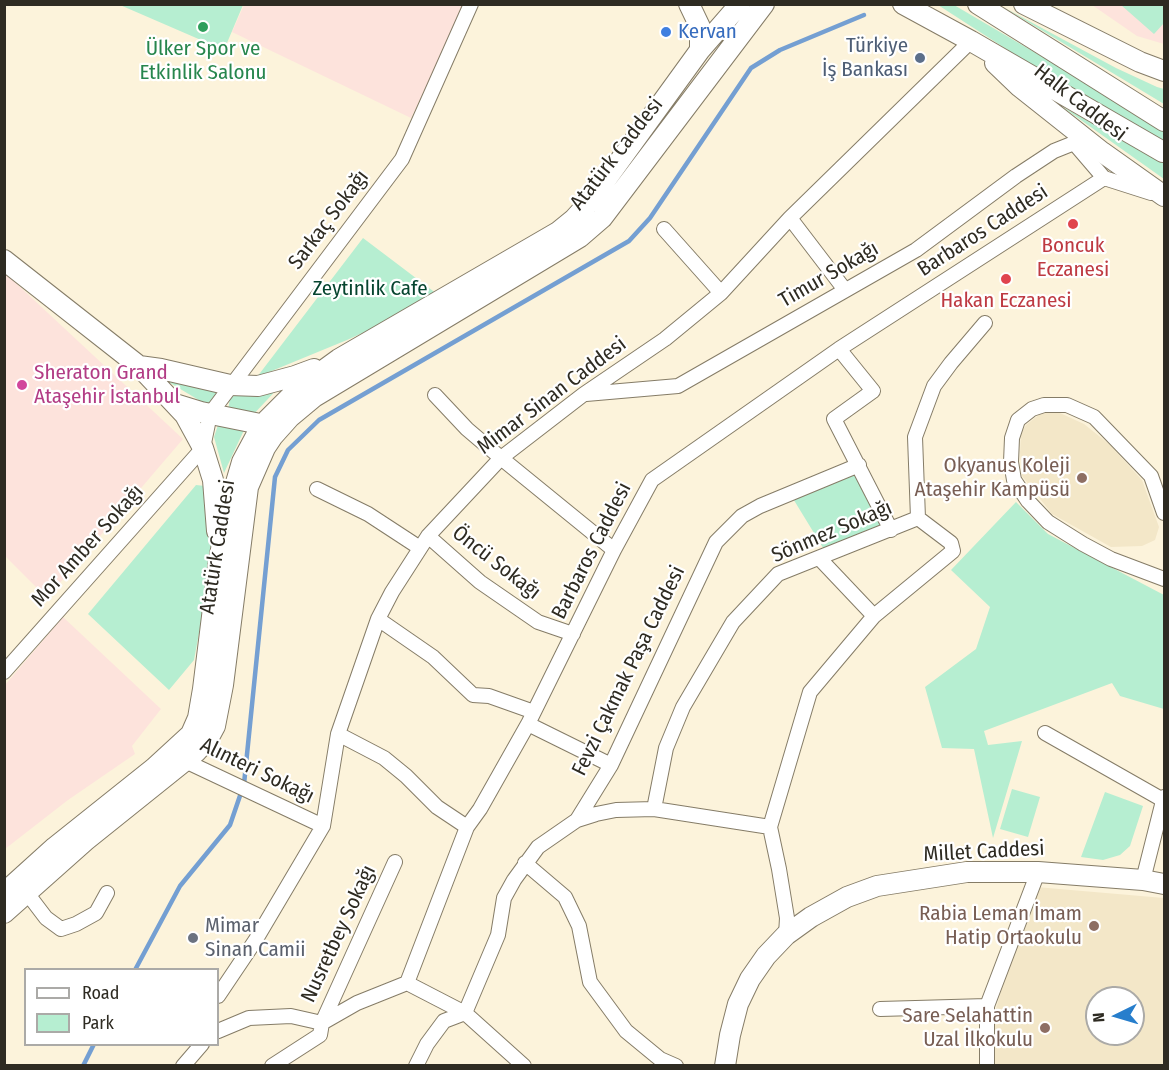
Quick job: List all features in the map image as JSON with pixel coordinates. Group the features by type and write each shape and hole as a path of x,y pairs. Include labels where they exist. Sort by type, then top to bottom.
{"main road":[{"path":"689,4 700,27 700,50"},
{"name":"Atatürk Caddesi","path":"4,913 180,755 198,718 210,648 219,560 230,503 242,462 299,388 339,359 558,232 574,219 592,199 700,50 740,4"},
{"name":"Atatürk Caddesi","path":"4,893 55,847 180,755 208,739 215,726 223,685 248,487 272,426 314,397 580,237 602,218 764,4"},
{"path":"903,4 972,41 1162,152"},
{"path":"978,4 1164,121"},
{"path":"1024,4 1140,62 1164,71"},
{"name":"Halk Caddesi","path":"972,41 1076,138 1102,152 1164,196"},
{"path":"4,260 139,366 185,415 203,448 213,480 219,560"},
{"path":"139,366 230,385 258,386 295,376 339,359"},
{"path":"175,404 210,414 272,426"},
{"name":"Millet Caddesi","path":"725,1065 738,1004 750,979 766,956 786,934 847,897 877,886 967,872 1038,872 1143,880 1164,884"}],"street":[{"name":"Sarkaç Sokağı","path":"203,448 210,414 402,159 471,4"},
{"name":"Mimar Sinan Caddesi","path":"219,994 255,940 323,826 338,734 378,619 392,592 424,542 501,458 584,394 665,339 721,293 790,218 972,41"},
{"path":"1076,138 1104,178 1164,196"},
{"name":"Timur Sokağı","path":"584,394 678,386 916,250 1044,157 1076,138"},
{"name":"Barbaros Caddesi","path":"407,983 467,827 480,809 531,718 614,550 652,480 839,349 1104,178"},
{"path":"790,218 845,290"},
{"path":"664,229 721,293"},
{"name":"Sönmez Sokağı","path":"654,809 666,748 682,707 733,622 778,574 918,518 915,437 934,386 985,323"},
{"path":"839,349 873,391 834,419 891,530"},
{"path":"435,395 467,429 614,550"},
{"path":"1164,513 1151,476 1094,417 1067,405 1044,405 1032,409 1018,420 1012,438 1011,462 1014,480 1028,501 1048,522 1083,544 1111,559 1164,579"},
{"name":"Mor Amber Sokağı","path":"4,672 203,448"},
{"name":"Fevzi Çakmak Paşa Caddesi","path":"465,1013 498,935 504,898 525,863 538,847 577,820 611,765 716,542 742,516 760,506 859,465"},
{"name":"Öncü Sokağı","path":"317,489 424,542 538,622 573,634"},
{"path":"786,934 787,918 770,827 810,692 874,616 953,550 951,543 918,518"},
{"path":"820,559 874,616"},
{"path":"378,619 433,657 473,695 489,696 611,765"},
{"path":"1046,733 1164,798 1143,880"},
{"path":"338,734 384,758 437,807 467,827"},
{"name":"Alınteri Sokağı","path":"180,755 234,784 323,826"},
{"path":"577,820 616,810 654,809 770,827"},
{"name":"Nusretbey Sokağı","path":"322,1023 395,862"},
{"path":"525,863 565,897 579,926 590,982 626,1031 660,1059 676,1065"},
{"path":"987,1065 987,1006 1038,872"},
{"path":"27,893 46,918 61,929 96,913 107,893"},
{"path":"219,1031 249,1018 291,1016 322,1023 357,1003 407,983 465,1013 524,1065"},
{"path":"880,1009 987,1006"},
{"path":"416,1065 427,1044 444,1021 465,1013"},
{"path":"272,1065 320,1035 322,1023"},
{"path":"178,1065 189,1046"},
{"path":"183,1065 200,1046"}],"shaded area":[{"path":"244,5 466,5 411,118 232,32"},
{"path":"1092,5 1164,5 1164,44 1137,36"},
{"path":"4,272 183,439 47,598 5,556"},
{"name":"Okyanus Koleji Ataşehir Kampüsü","path":"1045,410 1060,413 1084,424 1109,444 1142,480 1159,527 1155,540 1142,546 1111,547 1052,514 1022,476 1020,453 1021,433 1026,425"},
{"path":"63,617 161,709 132,746 135,754 68,800 5,849 5,685"},
{"name":"Rabia Leman İmam Hatip Ortaokulu","path":"1036,887 1164,898 1164,1062 1162,1065 995,1065 992,1022"}],"green space":[{"name":"Ülker Spor ve Etkinlik Salonu","path":"243,4 224,50 120,5"},
{"path":"938,5 954,5 1092,86 1164,131 1164,144 1045,74"},
{"path":"1121,5 1164,5 1164,23 1154,34"},
{"path":"1003,7 1116,68 1164,89 1164,104"},
{"path":"1061,106 1159,160 1164,149 1164,179"},
{"name":"Zeytinlik Cafe","path":"363,238 441,297 347,340 257,377"},
{"path":"162,378 219,390 207,405"},
{"path":"281,385 251,417 228,412 230,397"},
{"path":"218,425 245,428 224,473 214,437"},
{"path":"859,469 885,524 825,551 792,497"},
{"path":"196,485 205,486 209,498 213,542 208,585 194,660 169,690 88,614"},
{"path":"1016,502 1048,534 1164,595 1164,709 1120,696 1112,683 984,731 988,745 1022,741 993,838 974,749 942,748 925,687 976,649 990,607 951,570"},
{"path":"1012,789 1040,797 1028,837 1000,829"},
{"path":"1105,792 1143,806 1130,846 1120,855 1103,860 1081,857"}],"waterway":[{"path":"136,968 180,886 230,825 244,784 275,477 288,450 319,420 629,241 650,218 751,68 780,50 864,15"},
{"path":"83,1066 93,1046"}],"place":[{"name":"Ülker Spor ve Etkinlik Salonu","path":"203,27"},
{"name":"Kervan","path":"666,32"},
{"name":"Türkiye İş Bankası","path":"920,58"},
{"name":"Boncuk Eczanesi","path":"1073,224"},
{"name":"Hakan Eczanesi","path":"1006,279"},
{"name":"Sheraton Grand Ataşehir İstanbul","path":"22,385"},
{"name":"Okyanus Koleji Ataşehir Kampüsü","path":"1082,478"},
{"name":"Rabia Leman İmam Hatip Ortaokulu","path":"1094,926"},
{"name":"Mimar Sinan Camii","path":"193,938"},
{"name":"Sare Selahattin Uzal İlkokulu","path":"1045,1028"}]}
